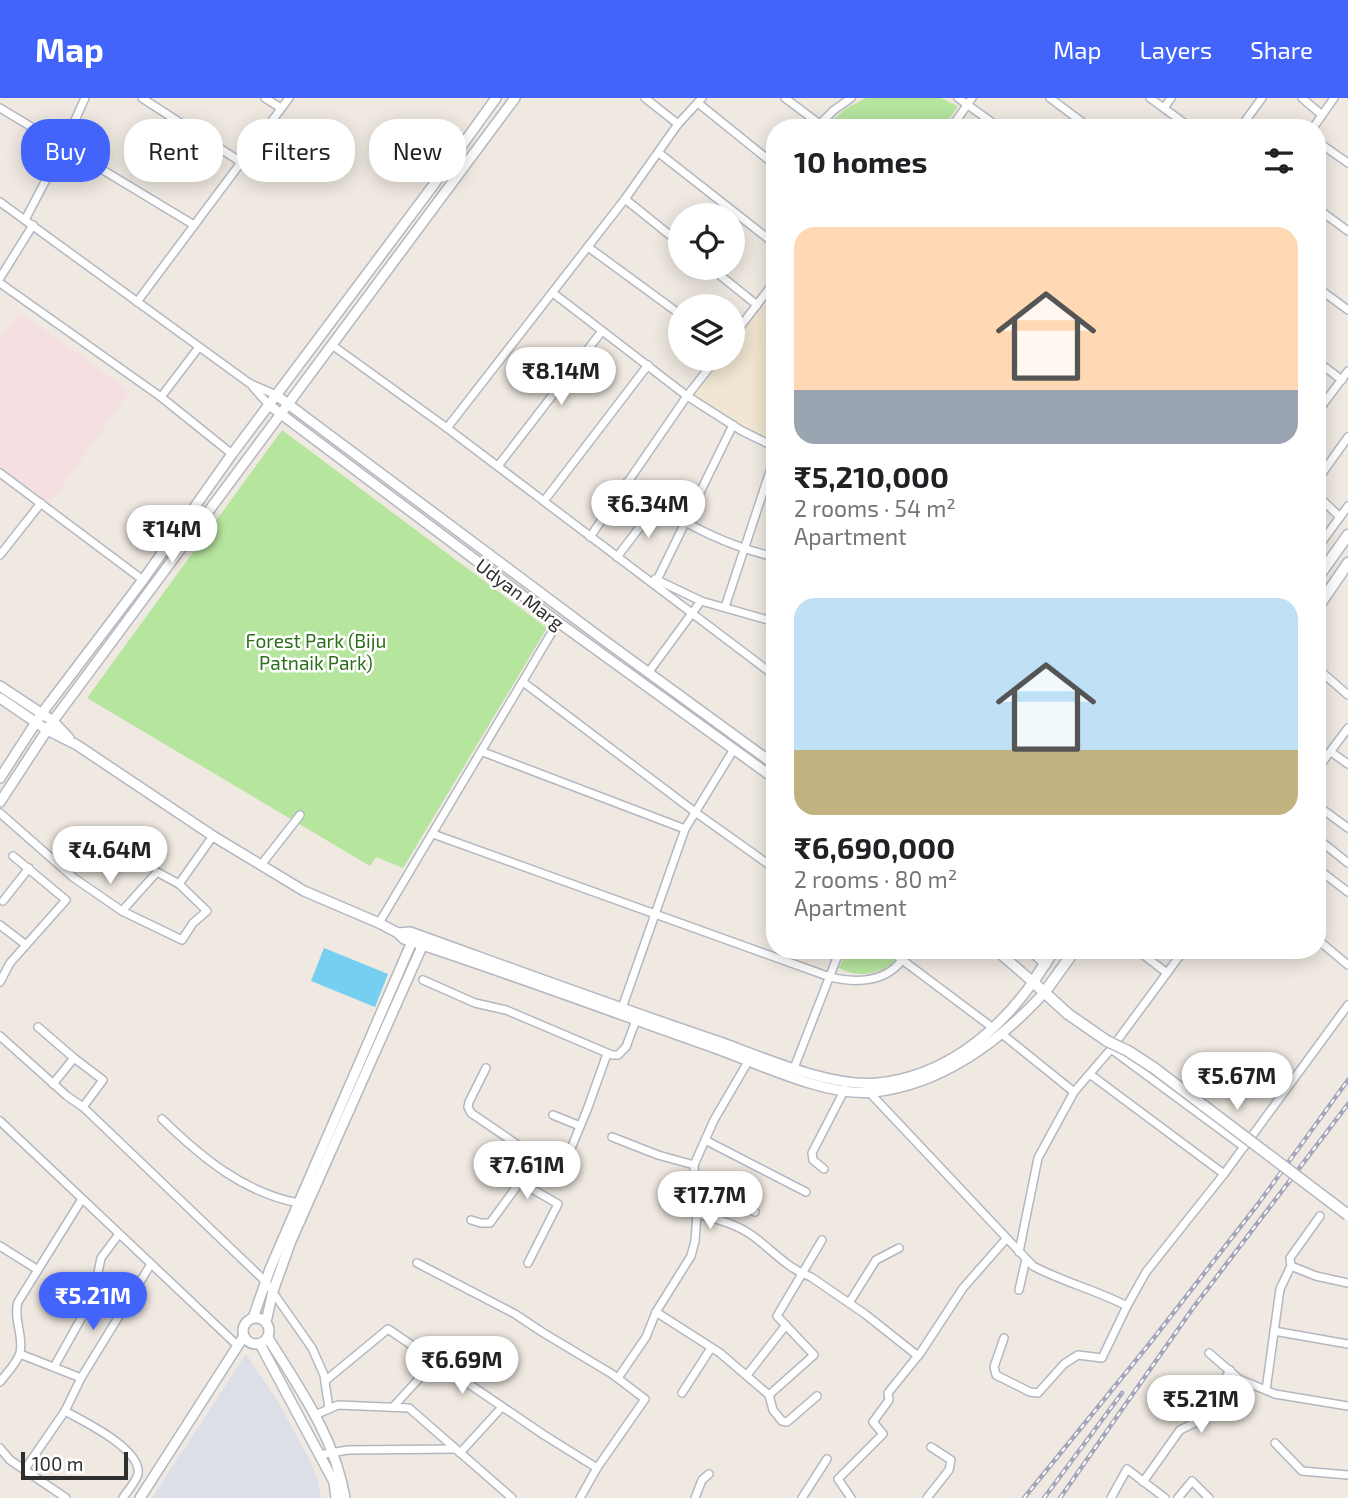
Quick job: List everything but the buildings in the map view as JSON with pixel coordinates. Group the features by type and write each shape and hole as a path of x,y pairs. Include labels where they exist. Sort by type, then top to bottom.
{"main road":[{"path":"1326,566 1348,535"},
{"path":"1326,595 1348,563"},
{"path":"1049,959 1033,982 1068,1014 1109,1045 1128,1051 1154,1068 1348,1215"},
{"path":"1044,993 1068,959"},
{"path":"1046,964 1058,973"}],"street":[{"path":"76,119 85,98"},
{"path":"142,98 237,159"},
{"path":"265,98 281,108"},
{"path":"273,119 289,98"},
{"path":"0,778 42,713 143,580 232,454 496,98"},
{"path":"0,802 53,721 515,98"},
{"path":"645,98 678,124"},
{"path":"785,98 813,119"},
{"path":"827,119 834,110 851,98"},
{"path":"958,98 971,101 990,119"},
{"path":"1050,98 1078,119"},
{"path":"1150,98 1179,119"},
{"path":"1164,108 1171,98"},
{"path":"1247,119 1262,98"},
{"path":"1302,98 1322,115"},
{"path":"1319,119 1334,98"},
{"path":"447,428 589,247 678,124 700,101 766,157"},
{"path":"958,119 971,101"},
{"path":"0,108 21,121"},
{"path":"1326,148 1348,163"},
{"path":"659,153 766,237"},
{"path":"137,302 237,169"},
{"path":"110,175 194,225"},
{"path":"25,220 45,182"},
{"path":"625,199 668,234"},
{"path":"0,202 249,383 269,405"},
{"path":"1326,215 1348,231"},
{"path":"0,278 33,225"},
{"path":"589,247 668,305"},
{"path":"726,280 757,305"},
{"path":"0,283 161,397 232,454"},
{"path":"553,293 687,396 766,442"},
{"path":"745,320 766,293"},
{"path":"1326,294 1348,310"},
{"path":"498,466 602,331"},
{"path":"332,345 498,466 766,669"},
{"path":"161,397 199,346"},
{"path":"544,501 648,365"},
{"path":"1326,368 1342,380"},
{"path":"590,537 707,371"},
{"path":"1326,401 1348,371"},
{"path":"249,383 276,395"},
{"name":"Udyan Marg","path":"276,395 766,758"},
{"name":"Udyan Marg","path":"269,405 558,622 766,772"},
{"path":"657,580 733,425"},
{"path":"1326,468 1348,437"},
{"path":"0,473 143,580"},
{"path":"627,482 656,506 686,524 745,550 766,555"},
{"path":"725,607 766,484"},
{"path":"0,555 41,503"},
{"path":"1326,504 1340,517"},
{"path":"617,557 656,506"},
{"path":"1326,536 1348,506"},
{"path":"635,570 701,601 766,619"},
{"path":"534,604 541,594"},
{"path":"648,673 701,601"},
{"path":"379,923 558,622"},
{"path":"1326,676 1348,695"},
{"path":"523,682 695,813 766,863"},
{"path":"0,686 53,721 75,744"},
{"path":"0,698 308,894 398,933 845,1086 870,1093 907,1084 959,1064 1002,1034 1044,993"},
{"path":"1326,757 1348,728"},
{"path":"622,1008 685,829 734,749"},
{"path":"1331,751 1348,764"},
{"path":"483,752 685,829"},
{"path":"1326,812 1348,828"},
{"path":"0,813 74,878 122,911 182,940 193,923 207,911 179,884 158,872 122,911"},
{"path":"261,865 300,815"},
{"path":"433,834 766,954"},
{"path":"179,884 213,836"},
{"path":"1326,845 1348,863"},
{"path":"0,982 10,963 65,900 13,856"},
{"path":"3,901 29,869"},
{"path":"1326,875 1348,892"},
{"path":"0,925 26,945"},
{"path":"244,1336 252,1344 264,1341 270,1332 266,1322 273,1291 291,1241 414,938"},
{"path":"424,941 806,1082 845,1086 880,1083 922,1072 956,1058 1010,1012 1033,982 1006,959"},
{"path":"356,1083 424,941"},
{"path":"1326,947 1348,965"},
{"path":"780,959 830,977 856,981 889,974 902,960 993,1028"},
{"path":"794,1068 837,959"},
{"path":"1040,959 1046,964"},
{"path":"1149,959 1167,973"},
{"path":"1019,1252 1038,1158 1074,1092 1091,1075 1109,1045 1177,959"},
{"path":"423,980 475,1003 506,1010 607,1054 621,1053 636,1020"},
{"path":"1004,1338 994,1373 1030,1392 1038,1393 1064,1364 1078,1355 1102,1357 1146,1272 1224,1174 1348,1004"},
{"path":"38,1027 103,1080 83,1107"},
{"path":"1002,1034 1074,1092"},
{"path":"0,1036 83,1107 265,1281 312,1349 325,1381 329,1409"},
{"path":"1109,1045 1244,1147"},
{"path":"486,1068 469,1102 468,1110 537,1158 564,1164 607,1054"},
{"path":"53,1084 74,1058"},
{"path":"618,1378 646,1337 656,1312 691,1256 697,1214 694,1164 714,1120 749,1060"},
{"path":"1091,1075 1224,1174"},
{"path":"824,1169 813,1160 812,1153 845,1086"},
{"path":"870,1093 1033,1266 1054,1277 1105,1294 1127,1306"},
{"path":"253,1318 265,1281 299,1202 346,1107"},
{"path":"552,1115 580,1126"},
{"path":"162,1119 212,1164 240,1182 279,1199 299,1202"},
{"path":"0,1121 237,1345"},
{"path":"612,1137 658,1155 694,1164"},
{"path":"705,1140 806,1192"},
{"path":"471,1220 490,1223 537,1158"},
{"path":"520,1182 558,1204 528,1263"},
{"path":"694,1182 755,1212"},
{"path":"0,1382 20,1354 20,1336 15,1312 18,1301 82,1199"},
{"path":"697,1214 740,1228 801,1274 811,1277 849,1303 918,1356"},
{"path":"1266,1390 1280,1289 1291,1266 1290,1258 1320,1216"},
{"path":"54,1367 93,1297 101,1258 120,1234"},
{"path":"852,1498 838,1479 883,1434 873,1422 888,1399 888,1393 918,1356 963,1288 1006,1239"},
{"path":"769,1395 814,1355 777,1316 822,1240"},
{"path":"0,1246 38,1270"},
{"path":"849,1303 876,1260 899,1248"},
{"path":"1018,1290 1026,1259"},
{"path":"417,1263 515,1314 618,1378 645,1399 597,1468 580,1498"},
{"path":"25,1469 65,1411 81,1378 150,1264"},
{"path":"1291,1266 1317,1276 1348,1283"},
{"path":"656,1312 747,1375 769,1395 773,1410 782,1421 787,1422 817,1396"},
{"path":"140,1498 244,1336 245,1323 253,1318 266,1322"},
{"path":"747,1375 786,1325"},
{"path":"325,1381 388,1329 597,1468"},
{"path":"1274,1331 1348,1344"},
{"path":"264,1341 315,1415 333,1452 345,1498"},
{"path":"264,1341 334,1482 336,1498"},
{"path":"682,1393 711,1348"},
{"path":"1209,1353 1239,1379 1275,1394 1348,1406"},
{"path":"20,1354 81,1378"},
{"path":"393,1407 435,1361"},
{"path":"1143,1482 1180,1430 1203,1419 1230,1370"},
{"path":"315,1415 338,1405 409,1408 512,1498"},
{"path":"319,1455 333,1452 458,1451 502,1407"},
{"path":"65,1411 117,1441 128,1452 138,1471 123,1498"},
{"path":"1275,1443 1302,1471 1348,1475"},
{"path":"927,1498 949,1470 951,1460 931,1447"},
{"path":"0,1448 6,1457 66,1498"},
{"path":"802,1498 827,1459"},
{"path":"1111,1498 1126,1469 1165,1498"},
{"path":"695,1498 702,1480 709,1474"},
{"path":"1178,1498 1192,1481 1209,1498"}],"shaded area":[{"path":"766,300 766,438 740,427 692,397 713,371 745,371 745,327"},
{"path":"20,313 130,391 50,503 0,467 0,338"},
{"path":"246,1354 279,1403 311,1463 321,1498 152,1498"}],"green space":[{"path":"866,98 941,98 958,106 949,119 834,119 845,109"},
{"name":"Forest Park (Biju Patnaik Park)","path":"282,430 547,628 403,868 376,857 370,866 87,698"},
{"path":"843,959 895,961 868,974 839,968"}],"water":[{"path":"324,948 388,974 375,1007 311,981"}],"railway":[{"path":"1024,1498 1258,1204 1348,1080"},
{"path":"1060,1498 1193,1308 1348,1104"},
{"path":"1044,1498 1122,1393"}]}
